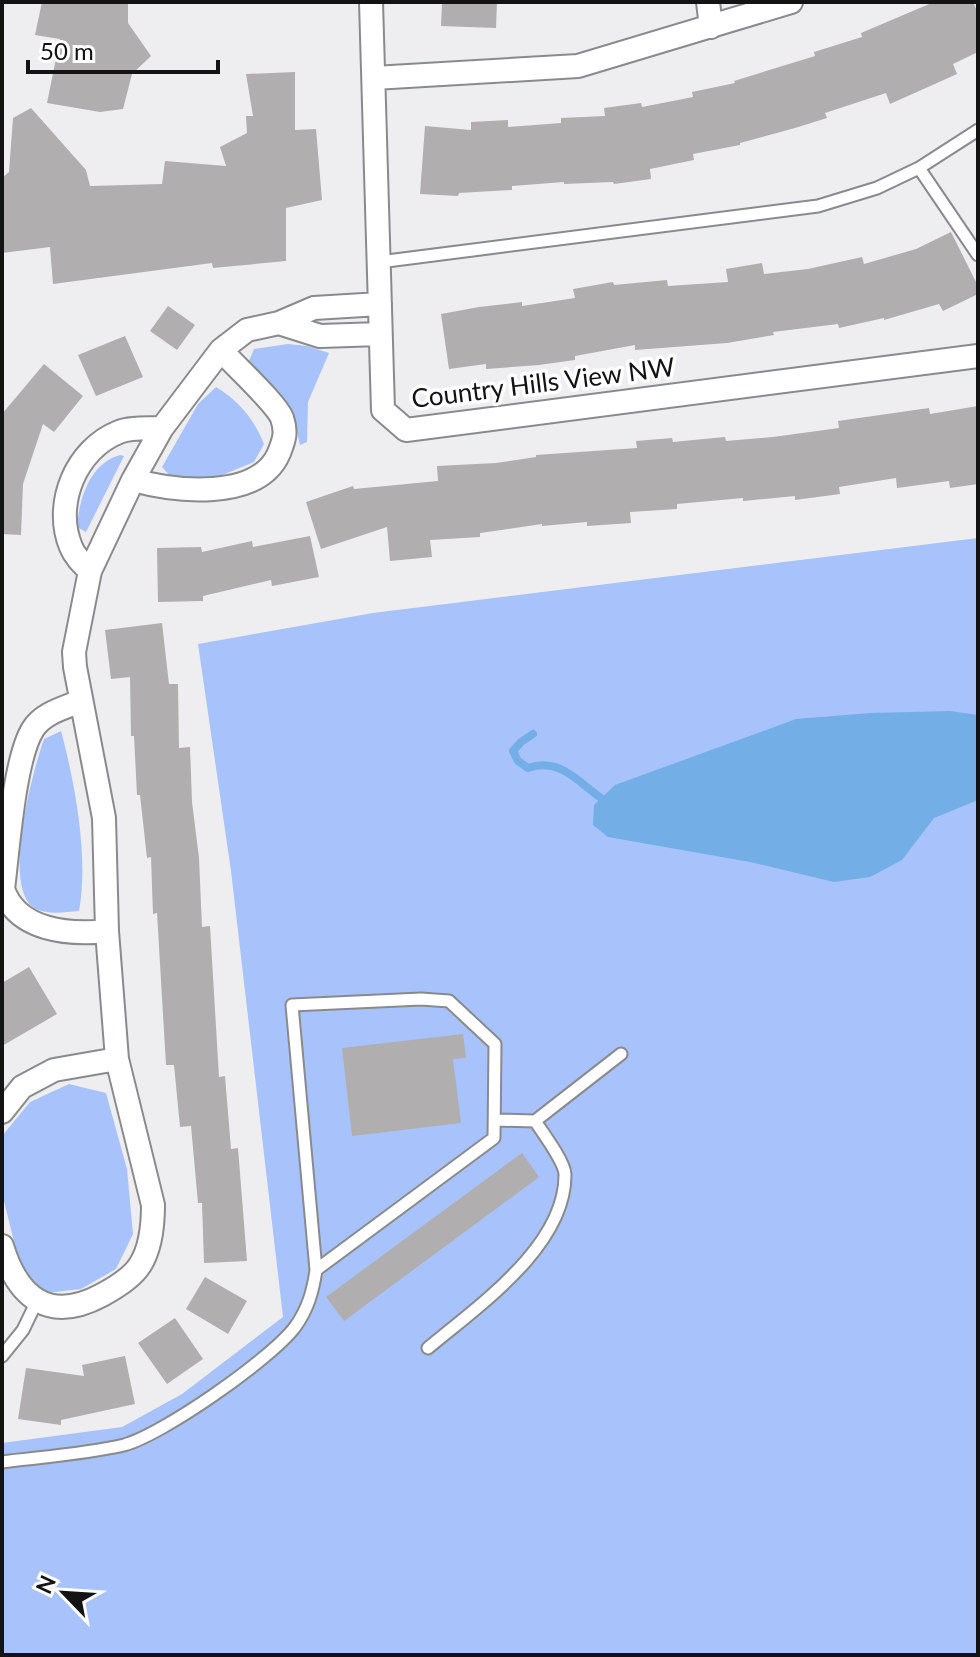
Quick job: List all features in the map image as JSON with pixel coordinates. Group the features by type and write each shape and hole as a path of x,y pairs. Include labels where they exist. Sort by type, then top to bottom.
{"street":[{"name":"Country Hills View NW","path":"371,2 383,410 406,430 978,356"},
{"path":"708,2 711,27"},
{"path":"374,78 578,66 791,2"},
{"path":"2,1246 8,1268 26,1292 37,1301 67,1308 92,1300 117,1286 140,1265 148,1242 153,1205 117,1059 107,931 104,818 74,652 90,571 133,480 162,428 221,350 247,330 279,323 314,308 380,304"},
{"path":"279,323 320,336 380,334"},
{"path":"133,480 167,489 221,489 256,478 276,460 286,435 281,415 221,350"},
{"path":"90,571 72,550 65,517 71,482 80,463 106,438 123,430 162,428"},
{"path":"81,701 46,716 33,728 23,753 3,889 8,905 21,918 82,934 107,931"},
{"path":"2,1112 22,1087 54,1070 117,1059"}],"lane":[{"path":"379,262 818,206 877,188 919,168 978,130"},
{"path":"919,168 978,255"},
{"path":"2,1462 125,1444 154,1433 257,1365 295,1327 312,1298 316,1270 292,1005 421,999 449,1001 495,1044 494,1138 316,1270"},
{"path":"495,1120 535,1121 621,1054"},
{"path":"428,1348 497,1291 545,1237 560,1205 565,1171 535,1121"},
{"path":"2,1356 23,1330 37,1301"}],"shaded area":[{"path":"288,344 329,353 308,402 307,442 300,445 292,410 249,361 254,349"},
{"path":"216,387 245,411 264,444 254,462 220,476 188,479 169,475 162,467 198,404"},
{"path":"120,455 124,456 86,532 77,527 80,505 88,484 101,466"},
{"path":"978,538 978,1655 2,1655 2,1443 122,1427 182,1394 283,1317 231,871 198,644 373,613"},
{"path":"950,711 978,715 978,800 934,818 902,860 870,877 834,882 750,862 608,837 593,825 594,805 615,785 796,719"},
{"path":"61,731 79,821 82,890 79,911 52,913 36,909 26,898 20,855 27,802 44,739"},
{"path":"69,1084 106,1093 127,1169 133,1234 116,1269 81,1289 46,1293 30,1283 21,1270 2,1193 2,1136 30,1102"}],"building":[{"path":"42,2 128,2 128,23 151,56 132,74 123,109 100,112 47,103 60,39 35,35"},
{"path":"442,2 497,2 496,28 441,26"},
{"path":"934,2 973,2 978,13 978,52 953,64 957,74 890,104 886,93 825,113 827,118 740,145 693,154 694,160 650,169 651,179 614,184 564,182 512,186 512,190 459,193 458,196 420,194 425,126 471,130 471,122 508,120 508,127 561,123 561,118 605,116 604,108 641,103 642,107 693,97 692,92 735,83 815,56 814,52 862,37 861,33"},
{"path":"295,72 295,130 316,129 322,200 286,208 286,261 213,268 212,263 53,284 50,247 2,253 2,178 9,172 13,118 31,108 86,170 90,186 162,184 165,161 226,166 220,147 247,133 246,116 253,116 246,74"},
{"path":"951,232 978,286 978,294 943,311 939,304 884,320 839,328 838,324 773,332 774,335 727,343 635,350 635,345 575,356 575,360 539,365 486,369 486,364 449,369 441,314 479,307 522,302 522,306 575,298 573,289 613,282 614,285 667,280 668,286 728,282 726,269 762,263 764,274 808,269 862,257 864,264 916,249"},
{"path":"168,306 195,325 177,350 150,331"},
{"path":"125,336 143,377 96,396 78,355"},
{"path":"44,364 83,396 54,432 43,424 23,484 21,535 2,534 2,414"},
{"path":"978,406 978,484 950,488 949,481 897,488 896,478 839,487 840,494 795,500 795,496 677,504 677,509 630,512 631,523 587,526 587,522 542,524 480,533 480,537 430,540 432,557 390,561 387,527 321,549 306,502 353,486 354,489 438,481 437,466 637,448 636,441 672,438 673,442 725,437 726,441 773,437 839,428 838,421 929,408 930,414"},
{"path":"310,536 319,577 272,586 271,580 203,596 203,601 158,602 157,548 201,547 202,552 252,541 253,547"},
{"path":"162,623 169,684 178,684 179,748 190,747 202,927 210,926 219,1077 225,1076 231,1149 238,1148 247,1261 204,1263 202,1203 198,1203 191,1126 180,1127 174,1065 166,1065 157,913 153,914 151,857 147,858 140,795 137,795 134,736 131,736 130,677 111,679 105,630"},
{"path":"29,967 57,1014 2,1046 2,983"},
{"path":"463,1034 466,1058 453,1059 461,1123 352,1136 342,1048"},
{"path":"522,1153 539,1177 344,1321 326,1297"},
{"path":"205,1277 247,1301 228,1334 186,1309"},
{"path":"175,1318 203,1359 167,1384 138,1343"},
{"path":"125,1356 135,1404 61,1420 61,1425 18,1419 26,1368 84,1376 82,1365"}],"waterway":[{"path":"533,734 513,751 518,761 528,768 539,765 559,768 601,798"}]}
